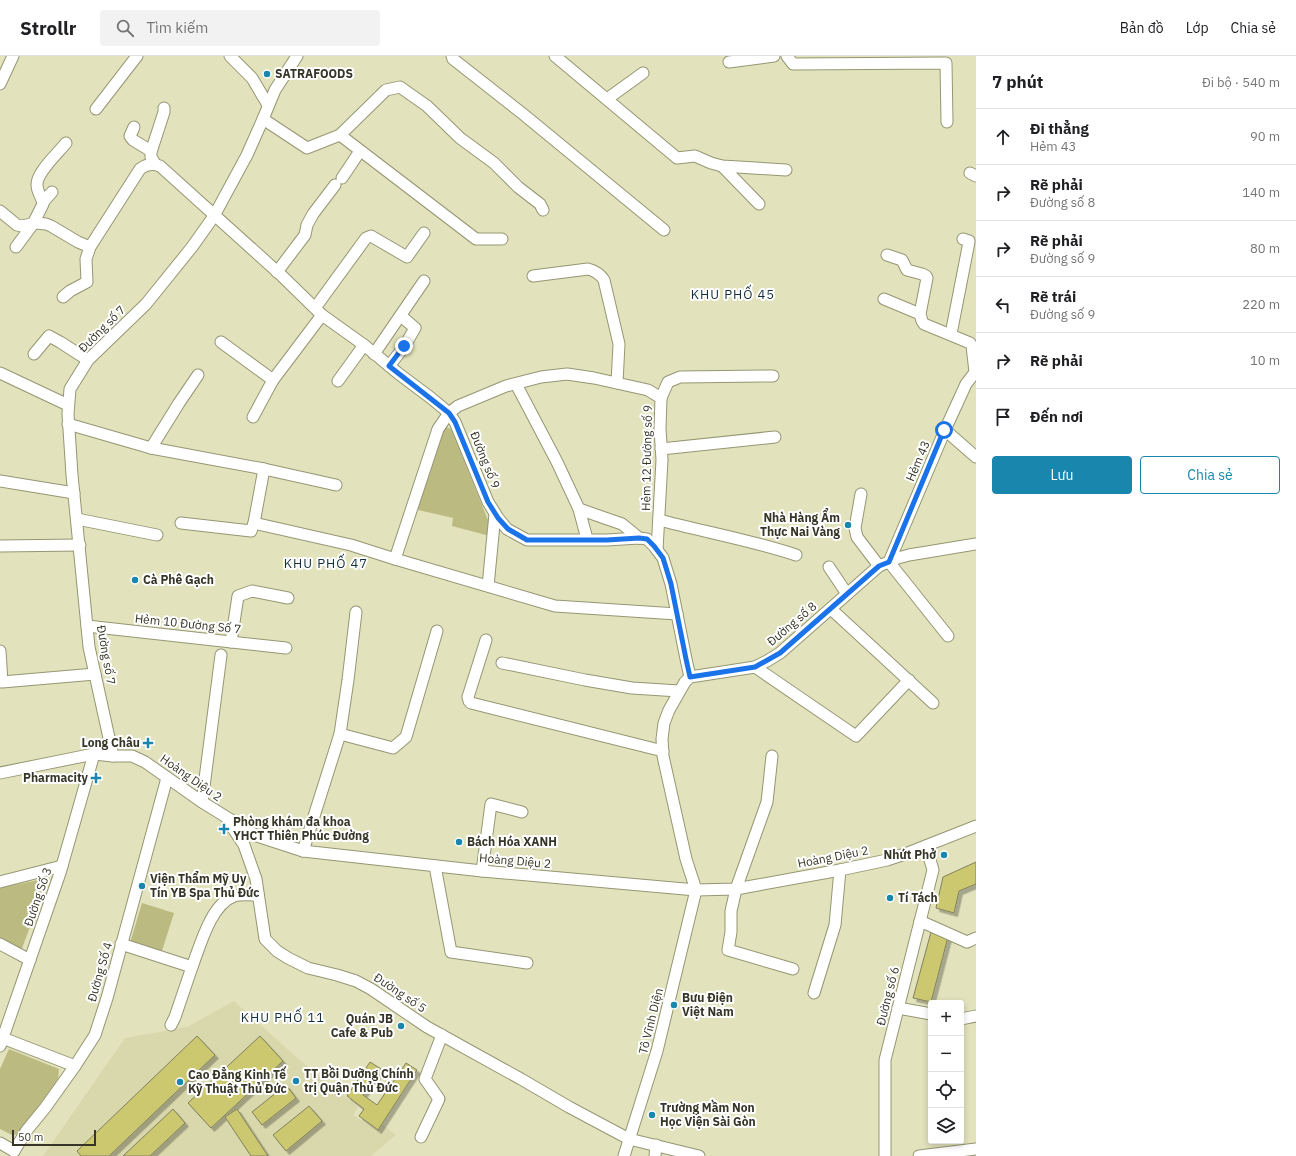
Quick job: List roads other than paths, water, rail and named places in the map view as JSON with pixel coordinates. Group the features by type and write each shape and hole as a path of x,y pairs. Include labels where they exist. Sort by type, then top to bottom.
{"street":[{"path":"0,84 13,56"},
{"path":"96,109 137,56"},
{"path":"230,56 252,78 268,105"},
{"name":"Đường số 7","path":"113,756 89,647 68,424 70,389 88,360 146,304 192,247 214,216 247,155 274,90 297,56"},
{"path":"452,56 453,59 523,114 664,230"},
{"path":"556,56 677,158 695,156 722,166 786,170"},
{"path":"729,62 774,56"},
{"path":"787,56 793,64 946,60 947,122"},
{"path":"607,99 643,73"},
{"path":"263,119 307,148 340,135 386,90 400,87 427,106 460,138 494,163 518,187 540,204 543,210"},
{"path":"63,296 87,282 86,259 90,247 140,169 144,166 153,164 151,151 164,108"},
{"path":"134,127 130,136 133,140 151,151"},
{"path":"340,135 476,239 502,239"},
{"path":"43,202 38,190 37,181 40,174 66,143"},
{"path":"277,272 305,235 307,225 312,214 339,181 360,151"},
{"name":"Đường số 9","path":"153,164 160,166 319,311 449,413 455,422 488,502 495,514 508,529 527,540 613,540 639,538"},
{"path":"722,166 759,204"},
{"path":"16,247 33,224 43,202 52,192"},
{"path":"0,211 17,225 22,226 40,223 51,226 78,242 90,247"},
{"path":"253,417 273,380 366,238 371,236 407,257 424,233"},
{"path":"951,334 969,242 963,239"},
{"path":"887,255 902,260 907,270 926,276 927,278 920,314"},
{"path":"533,276 588,269 594,270 600,274 604,280 619,344 617,383"},
{"path":"374,354 424,281"},
{"name":"Hẻm 43","path":"884,299 920,314 924,324 951,334 971,344 976,372 966,384 884,564"},
{"path":"389,366 416,328 401,316"},
{"path":"34,354 49,336 88,360"},
{"path":"221,342 273,380"},
{"path":"338,381 364,345"},
{"path":"0,373 68,405"},
{"name":"Hẻm 12 Đường số 9","path":"449,413 458,406 506,386 541,377 567,374 648,390 661,398 661,449 657,550"},
{"path":"151,448 198,375"},
{"path":"661,398 668,382 680,377 772,376"},
{"path":"516,384 558,462 579,509 587,539"},
{"path":"395,559 438,429 449,413"},
{"path":"68,424 151,448 264,469 336,485"},
{"path":"944,430 976,457"},
{"path":"661,449 775,437"},
{"path":"181,523 251,531 254,523 264,469"},
{"path":"0,481 74,493"},
{"path":"861,494 855,528 857,537 884,564 948,636"},
{"path":"579,509 622,524 639,538 647,539 663,558 671,584 690,677 679,691 664,723 663,756 686,858 696,890"},
{"path":"488,586 495,514"},
{"path":"77,520 157,535"},
{"path":"659,520 693,529 744,539 796,555"},
{"path":"254,523 351,545 555,606 677,614"},
{"name":"Đường số 8","path":"690,677 755,667 780,653 847,594 884,564 898,558 922,552 976,544"},
{"path":"0,546 80,545"},
{"path":"828,566 847,594"},
{"path":"231,642 238,596 252,591 288,598"},
{"path":"831,609 933,703"},
{"path":"303,850 340,734 356,612"},
{"name":"Hẻm 10 Đường Số 7","path":"87,626 286,648"},
{"path":"340,734 393,748 406,737 436,631"},
{"path":"486,640 468,697 471,703 663,751"},
{"path":"0,651 2,682 95,674"},
{"path":"202,802 221,655"},
{"path":"502,663 632,688 679,691"},
{"path":"755,667 856,736 909,680"},
{"name":"Hoàng Diệu 2","path":"0,773 94,754 132,756 145,762 227,819 257,836 303,850 482,871 696,890 736,889 887,860 976,826"},
{"name":"Đường Số 3","path":"1,1041 62,866 94,754"},
{"path":"772,756 767,802 736,889 731,911 731,932 728,950 793,969"},
{"name":"Đường Số 4","path":"15,1154 27,1130 45,1108 95,1035 167,778"},
{"path":"482,871 490,804 522,812"},
{"name":"Đường số 5","path":"227,819 244,845 256,880 265,939 277,951 308,968 356,981 371,989 427,1027 629,1139"},
{"name":"Đường số 6","path":"885,1156 885,1060 933,870 926,846"},
{"path":"0,882 62,866"},
{"path":"435,866 451,952 527,963"},
{"path":"814,993 835,925 840,870"},
{"name":"Tô Vĩnh Diện","path":"624,1156 657,1051 696,890"},
{"path":"171,1025 208,926 219,905 234,896 258,895"},
{"path":"920,921 967,942 976,938"},
{"path":"0,944 30,960"},
{"path":"121,944 192,967"},
{"path":"898,1008 928,1013"},
{"path":"964,1018 976,1016"},
{"path":"421,1137 439,1099 425,1079 442,1035"},
{"path":"1,1041 75,1066"},
{"path":"629,1139 655,1151 699,1156"},
{"path":"0,1143 15,1154"},
{"path":"919,1156 975,1152"}],"place":[{"name":"SATRAFOODS","path":"267,74"},
{"name":"Nhà Hàng Ẩm Thực Nai Vàng","path":"848,525"},
{"name":"Cà Phê Gạch","path":"135,580"},
{"name":"Long Châu","path":"148,743"},
{"name":"Pharmacity","path":"96,778"},
{"name":"Phòng khám đa khoa YHCT Thiên Phúc Đường","path":"224,829"},
{"name":"Bách Hóa XANH","path":"459,842"},
{"name":"Nhứt Phở","path":"944,855"},
{"name":"Viện Thẩm Mỹ Uy Tín YB Spa Thủ Đức","path":"142,886"},
{"name":"Tí Tách","path":"890,898"},
{"name":"Bưu Điện Việt Nam","path":"674,1005"},
{"name":"Quán JB Cafe & Pub","path":"401,1026"},
{"name":"TT Bồi Dưỡng Chính trị Quận Thủ Đức","path":"296,1081"},
{"name":"Cao Đẳng Kinh Tế Kỹ Thuật Thủ Đức","path":"180,1082"},
{"name":"Trường Mầm Non Học Viện Sài Gòn","path":"652,1115"}],"district":[{"name":"KHU PHỐ 45","path":"733,294"},
{"name":"KHU PHỐ 47","path":"326,563"},
{"name":"KHU PHỐ 11","path":"283,1017"}]}
